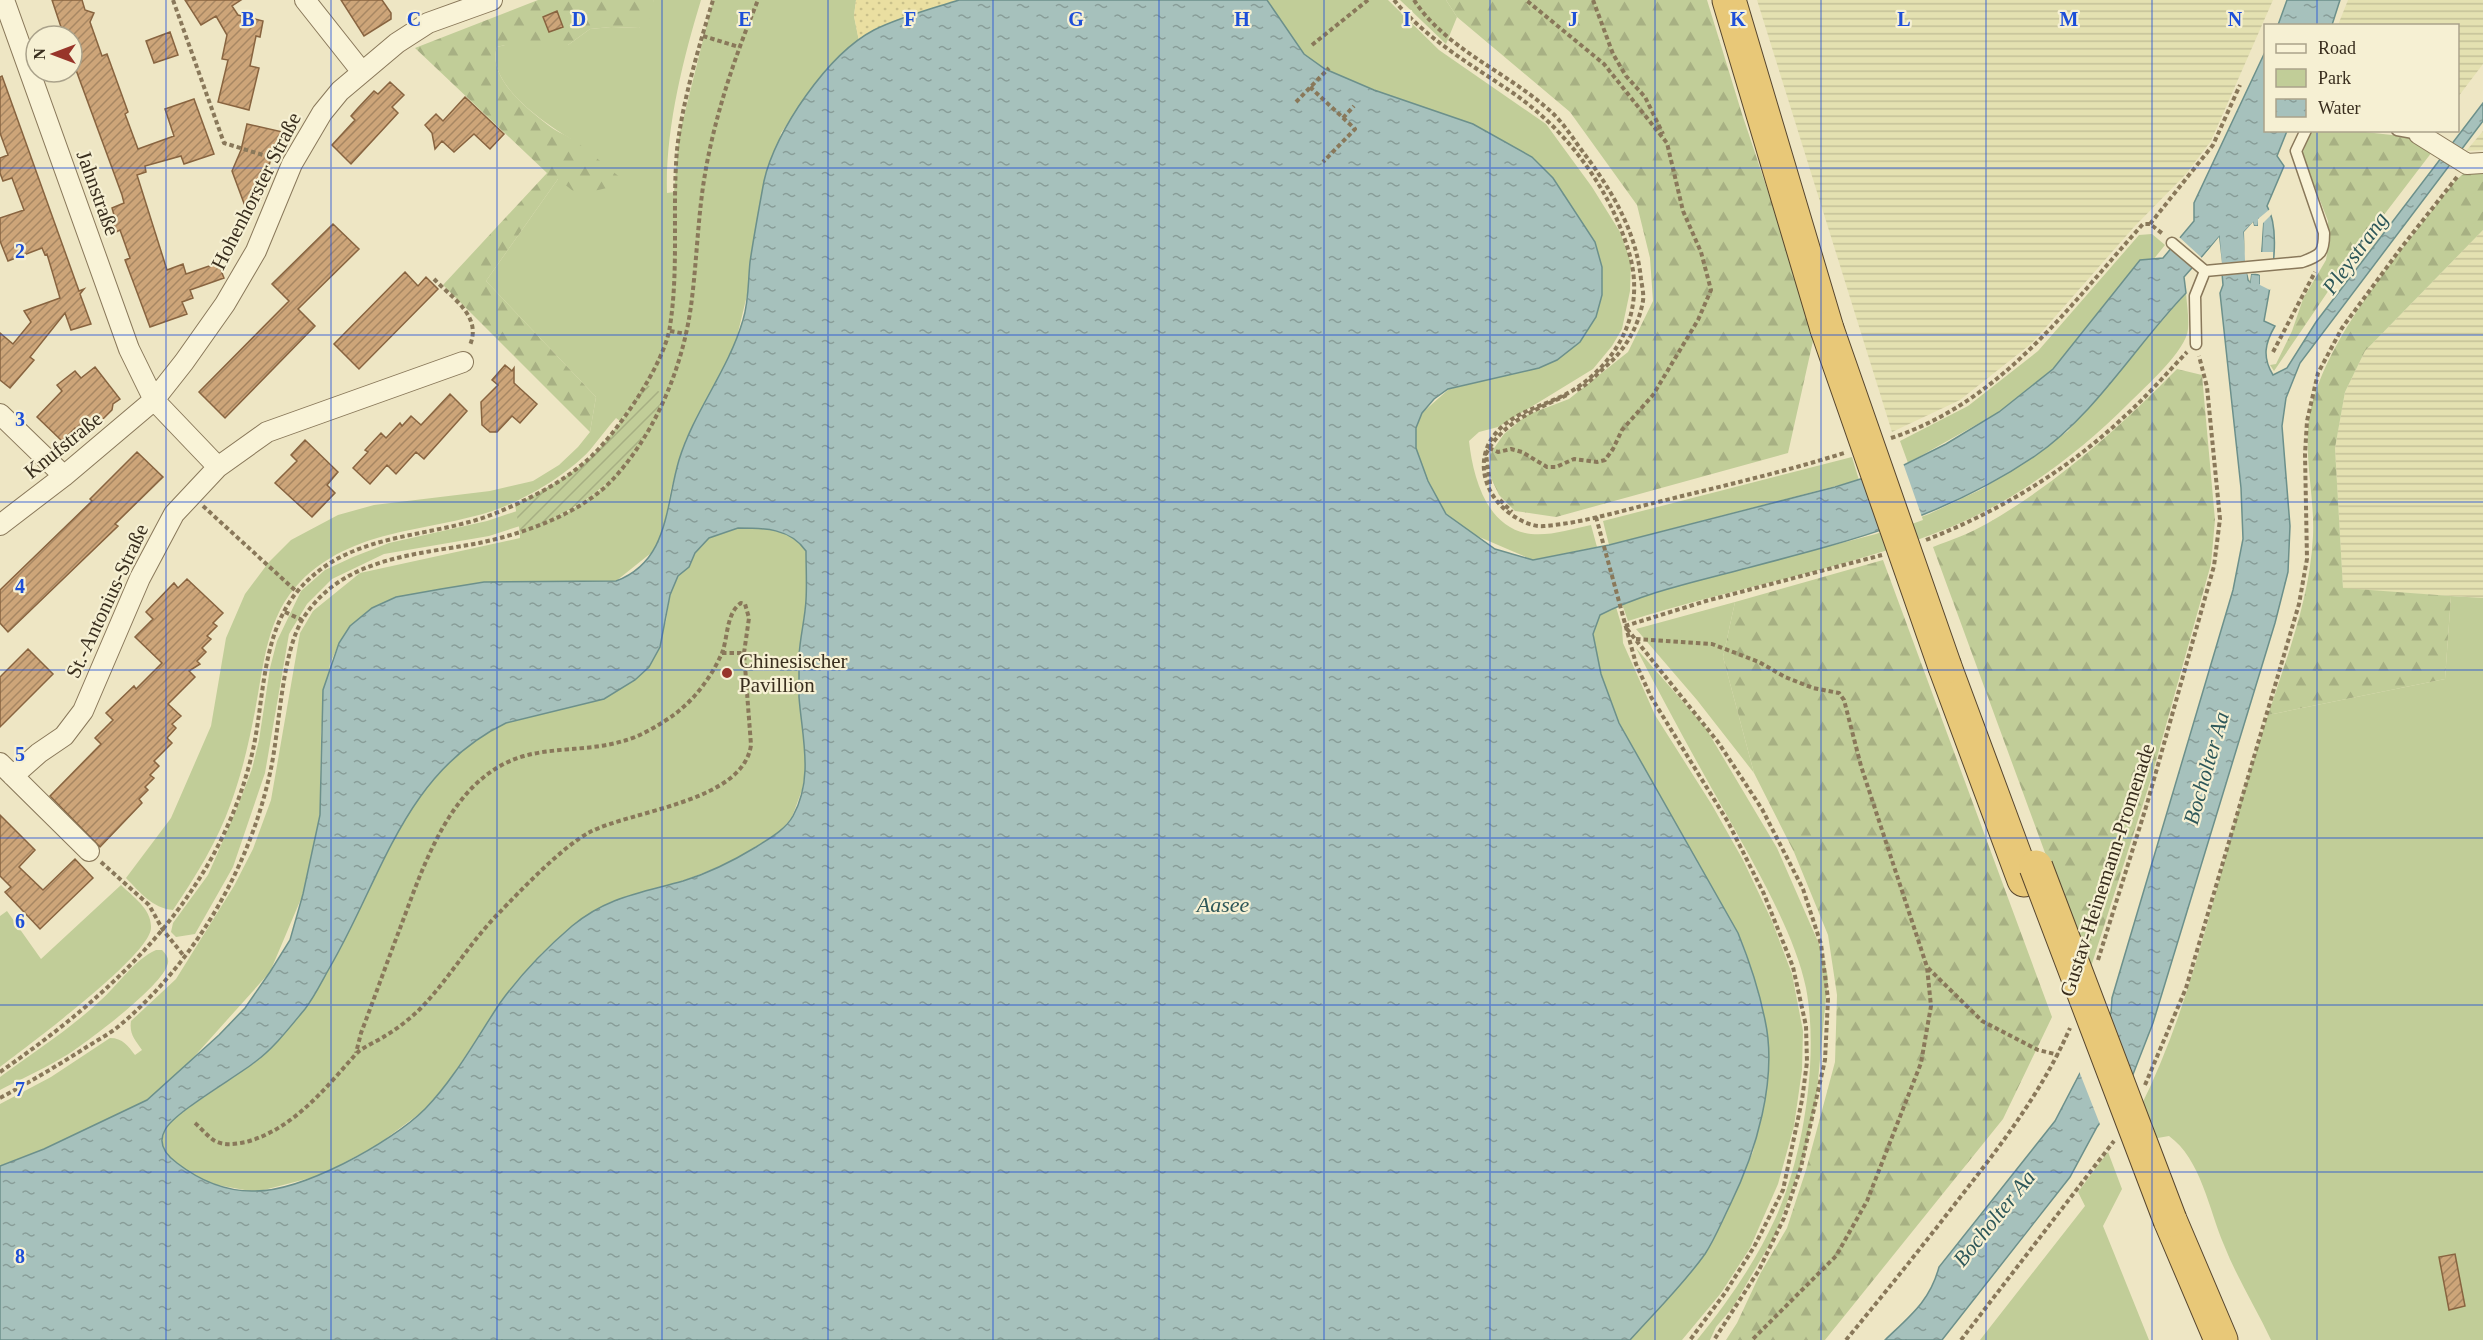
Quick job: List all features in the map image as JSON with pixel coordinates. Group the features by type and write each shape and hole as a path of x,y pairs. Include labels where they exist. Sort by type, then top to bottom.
{"highway":[{"path":"1729,0 1836,326 1953,664 2163,1224 2201,1340"},
{"path":"1748,0 1836,326"},
{"path":"2163,1224 2221,1340"}],"street":[{"name":"Jahnstraße","path":"4,0 129,349 154,400"},
{"path":"305,0 362,72"},
{"name":"Hohenhorster Straße","path":"154,400 225,304 256,251 292,164 322,113 340,91 397,44 428,23 492,0"},
{"path":"2420,134 2471,163"},
{"name":"St.-Antonius-Straße","path":"7,770 64,736 83,711 140,578 174,514 218,467 267,432 462,362"},
{"path":"154,400 218,467"},
{"name":"Knufstraße","path":"0,525 64,476 154,400"},
{"path":"0,414 64,476"},
{"path":"7,770 89,851"}],"lane":[{"path":"2172,243 2202,268 2222,270 2302,262 2317,257 2324,247 2324,233 2296,151 2305,132"},
{"path":"2408,132 2420,134"},
{"path":"2196,344 2195,296 2202,268"}],"path":[{"path":"173,0 224,143 292,164"},
{"path":"0,1072 87,1006 152,944 208,865 232,813 250,763 270,653 285,612 297,592 325,566 345,555 398,536 474,521 495,514 554,484 587,460 620,421 646,384 670,331 673,301 674,193 677,150 713,0"},
{"path":"0,1098 39,1077 117,1028 159,987 202,930 233,878 258,817 274,755 291,648 302,620 324,593 336,583 363,569 400,556 479,543 520,533 570,511 615,478 645,434 675,372 686,334 692,299 706,169 720,108 739,47 758,0"},
{"path":"1312,45 1368,0"},
{"path":"1394,0 1410,18 1444,47 1514,94 1554,128 1591,173 1614,211 1630,256 1635,280 1635,303 1627,330 1610,358 1577,388 1527,410 1503,425 1483,454 1489,489 1505,510 1518,519 1541,526 1596,517 1849,451"},
{"path":"1414,0 1424,15 1448,38 1512,81 1548,109 1563,125 1605,182 1623,216 1640,262 1643,299 1635,330 1618,356 1581,388 1532,411 1507,427 1487,447"},
{"path":"1526,0 1604,64 1667,143"},
{"path":"1487,447 1498,452 1511,449 1522,452 1546,467 1556,467 1574,459 1596,462 1605,460 1614,449 1622,430 1653,395 1698,320 1711,290 1701,252 1683,211 1667,143 1645,97 1626,76 1614,54 1593,0"},
{"path":"703,36 739,47"},
{"path":"1296,102 1329,68"},
{"path":"1889,438 1965,404 2001,377 2033,348 2143,225 2150,224 2213,145 2240,85"},
{"path":"1310,87 1355,129 1323,162"},
{"path":"1343,117 1354,106"},
{"path":"1554,128 1563,125"},
{"path":"2145,1086 2186,988 2299,604 2307,559 2305,454 2307,421 2318,373 2342,328 2401,248 2471,163"},
{"path":"2150,224 2172,243"},
{"path":"2273,352 2317,268 2317,257"},
{"path":"434,279 472,318 474,335 462,362"},
{"path":"670,331 686,334"},
{"path":"1922,542 1961,526 2019,497 2074,458 2126,416 2196,344"},
{"name":"Gustav-Heinemann-Promenade","path":"2097,964 2146,804 2214,566 2220,519 2207,387 2196,344"},
{"path":"192,496 297,592"},
{"path":"1596,517 1636,664 1651,697 1728,822 1764,894 1793,967 1806,1026 1807,1062 1802,1100 1783,1190 1748,1257 1690,1340"},
{"path":"1625,626 1706,601 1892,552"},
{"path":"195,1123 215,1141 233,1145 258,1138 279,1127 304,1109 333,1081 356,1053 385,1036 418,1011 495,917 523,888 578,841 591,831 713,789 743,766 750,754 751,745 744,653 749,618 748,608 741,603 734,610 722,653 704,684 675,713 624,741 540,752 522,757 488,775 467,795 446,821 418,879 372,1002 356,1053"},
{"path":"285,612 302,620"},
{"path":"1625,626 1718,742 1762,809 1803,889 1821,944 1828,999 1825,1060 1801,1167 1791,1198 1759,1270 1714,1340"},
{"path":"1636,639 1712,644 1759,662 1785,677 1813,688 1839,693 1844,700 1862,766 1927,967 1931,1006 1921,1062 1867,1201 1836,1256 1752,1340"},
{"path":"722,653 744,653"},
{"path":"89,851 149,905 163,930 184,956"},
{"path":"1927,967 1982,1021 2038,1050 2059,1054"},
{"name":"Gustav-Heinemann-Promenade","path":"1846,1340 1892,1286 2024,1113 2059,1054 2072,1025"},
{"path":"1960,1340 2118,1137"}],"shaded area":[{"path":"1757,0 2273,0 2211,141 2186,174 2134,227 2032,343 1960,400 1892,432"},
{"path":"2348,0 2483,0 2483,64 2459,96 2459,24 2338,24"},
{"path":"2483,131 2483,150 2466,151"},
{"path":"2483,230 2483,598 2343,589 2335,448 2345,392 2365,351"}],"green space":[{"path":"538,0 654,0 649,19 639,28 590,29 568,45 505,45 497,47 495,58 503,81 520,101 627,183 578,195 558,179 486,281 596,397 590,432 443,285 547,173 415,48"},
{"path":"654,0 701,0 676,95 669,145 667,193 674,192 679,136 713,0 856,0 854,16 859,41 820,77 781,133 755,237 748,291 734,349 686,439 671,489 664,527 656,549 616,581 484,582 441,589 396,597 372,608 350,626 339,643 330,664 321,733 320,815 303,894 270,972 184,1068 147,1100 44,1149 0,1166 0,1104 51,1077 110,1038 122,1041 135,1055 142,1050 132,1033 131,1021 176,979 234,886 253,849 271,800 300,633 313,611 360,573 520,538 520,533 570,511 603,488 665,396 646,385 620,421 616,418 580,460 556,479 528,496 486,513 365,542 321,564 301,581 289,595 273,625 239,780 213,845 198,871 173,910 153,903 126,878 171,818 211,726 226,638 245,594 269,562 291,540 338,515 374,505 490,491 533,481 559,465 590,432 596,397 486,281 558,179 571,139 533,113 508,88 496,61 497,47 568,45 590,29 639,28"},
{"path":"1267,0 1388,0 1439,50 1546,124 1592,187 1620,232 1631,262 1630,291 1622,329 1612,346 1593,369 1498,427 1479,432 1469,441 1474,470 1485,500 1503,523 1531,534 1554,533 1591,525 1597,547 1533,560 1470,533 1446,514 1428,481 1416,448 1416,428 1422,413 1449,389 1539,368 1602,267 1595,242 1553,178 1374,90 1325,69 1304,54"},
{"path":"1400,0 1446,0 1457,17 1446,44"},
{"path":"1446,0 1707,0 1742,114 1815,332 1788,453 1556,517 1515,511 1499,495 1491,478 1490,454 1504,434 1527,415 1569,399 1628,352 1653,301 1650,258 1637,205 1570,112 1457,17"},
{"path":"2313,132 2365,132 2410,137 2435,148 2348,262 2274,371 2270,365 2276,364 2292,331 2303,299 2326,260 2328,247 2328,221 2302,154"},
{"path":"2483,168 2483,230 2365,351 2345,392 2335,448 2343,588 2451,596 2445,679 2268,715 2290,649 2311,559 2313,519 2308,451 2309,417 2324,371 2355,314 2455,181 2469,169"},
{"path":"2152,234 2165,245 2153,260 2095,316 2053,369 1999,412 1908,463 1900,441 1968,406 2038,351 2139,235"},
{"path":"2186,293 2188,329 2186,338 2173,358 2089,440 2046,474 2000,503 1951,527 1872,555 1628,621 1622,604 1658,591 1876,534 1929,514 1982,489 2068,431"},
{"path":"2177,369 2202,375 2215,520 2211,564 2151,779 2089,973 1933,547 1981,527 2064,472 2133,412"},
{"path":"646,384 665,395 623,465 592,495 572,508 520,533 515,505 578,468 595,453 618,425"},
{"path":"1852,457 1859,480 1609,545 1603,521"},
{"path":"517,511 520,526 489,536 384,554 332,579 307,604 289,634 265,773 233,867 195,934 176,937 171,932 173,923 208,875 252,769 277,641 301,591 325,570 389,543 487,521"},
{"path":"738,528 776,531 800,543 806,551 806,600 800,651 799,694 807,761 802,790 792,817 780,832 731,862 685,880 542,953 502,1001 448,1082 423,1111 376,1146 318,1176 256,1192 217,1185 202,1179 169,1157 162,1146 164,1130 171,1120 260,1059 309,1003 341,948 377,869 412,807 433,779 466,746 506,723 604,699 635,680 649,667 666,621 670,595 678,576 689,567 695,553 709,538"},
{"path":"1883,560 2052,1017 2003,1119 1825,1340 1726,1340 1787,1228 1806,1170 1835,1062 1837,995 1828,935 1794,852 1754,773 1723,657 1735,602"},
{"path":"2451,596 2483,598 2483,1340 2271,1340 2229,1257 2197,1171 2180,1146 2169,1136 2152,1139 2140,1108 2156,1075 2182,1006 2204,936 2241,800 2268,715 2445,679"},
{"path":"1735,602 1723,657 1754,773 1697,700 1636,629"},
{"path":"1616,607 1622,627 1623,643 1655,715 1712,805 1743,860 1772,921 1792,974 1803,1031 1802,1070 1794,1126 1778,1184 1750,1248 1721,1293 1682,1340 1630,1340 1705,1253 1753,1152 1763,1105 1768,1060 1747,955 1738,933 1619,723 1601,674 1593,633 1600,615"},
{"path":"1636,648 1705,727 1777,848 1819,944 1828,977 1816,1101 1804,1156 1775,1235 1733,1307 1716,1327 1710,1340 1697,1340 1730,1297 1759,1251 1775,1219 1794,1166 1810,1074 1810,1015 1801,967 1774,902"},
{"path":"121,885 141,904 148,915 151,928 145,941 131,959 110,979 0,1067 0,916 7,911 41,959"},
{"path":"156,950 164,952 168,958 168,964 138,1000 70,1053 0,1090 0,1077 77,1021 108,994 134,966"},
{"path":"2108,1152 2122,1189 2103,1226 2149,1340 1980,1340 2085,1206 2078,1192"}],"sand":[{"path":"856,0 959,0 888,25 859,41 854,16"}],"water":[{"name":"Aasee","path":"959,0 1267,0 1304,54 1325,69 1374,90 1473,124 1532,157 1553,178 1595,242 1602,267 1602,295 1596,317 1580,342 1557,360 1539,368 1448,389 1434,399 1422,413 1416,428 1416,448 1428,481 1446,514 1495,549 1533,560 1609,545 1835,487 1902,466 1946,444 1999,412 2053,369 2140,260 2163,258 2194,221 2194,203 2264,54 2264,132 2287,132 2277,156 2284,166 2267,206 2272,217 2274,246 2264,321 2275,326 2266,350 2267,362 2273,375 2287,368 2316,322 2483,103 2483,121 2300,363 2286,398 2282,426 2290,526 2288,572 2275,623 2153,1023 2132,1077 2097,1127 2070,1177 1942,1340 1885,1340 1925,1299 1939,1267 2055,1121 2111,1013 2112,998 2233,590 2243,539 2241,488 2220,293 2223,285 2219,237 2184,277 2186,293 2096,400 2057,439 2001,478 1966,496 1894,526 1820,549 1670,588 1600,615 1593,634 1601,674 1619,723 1738,933 1760,998 1765,1020 1769,1066 1756,1139 1740,1184 1715,1236 1705,1254 1630,1340 0,1340 0,1166 44,1149 147,1100 219,1035 245,1008 290,940 303,894 320,815 323,690 339,643 350,626 372,608 396,597 484,582 616,581 633,572 646,560 656,546 662,531 685,442 737,339 745,313 750,262 764,181 779,140 806,96 839,57 874,30 905,17","holes":["2259,219 2263,223 2260,284 2260,275 2251,274 2250,282 2248,280 2244,232 2253,223 2254,226 2258,226","738,528 757,528 784,534 800,543 806,551 806,600 799,656 799,697 805,772 799,802 786,825 756,847 721,866 683,881 611,902 585,916 542,953 516,982 456,1071 425,1109 390,1136 344,1164 294,1184 252,1191 232,1189 213,1183 194,1175 173,1160 166,1153 162,1144 165,1130 180,1114 262,1056 282,1037 305,1009 348,933 399,830 419,798 443,769 471,744 506,723 604,699 635,680 649,667 660,647 670,595 678,576 689,567 695,553 709,538"]},
{"path":"2287,0 2340,0 2332,24 2278,24"}],"pier":[{"path":"2270,209 2272,214 2263,223 2261,252 2273,252 2273,259 2276,259 2276,272 2270,290 2260,285 2260,275 2256,273 2251,274 2250,282 2247,273 2220,276 2217,243 2195,269 2169,248 2178,236 2202,258 2219,237 2222,263 2245,261 2244,232 2253,222 2254,226 2258,226 2258,219","holes":["2252,228 2260,228 2259,271 2248,260 2247,233"]},
{"path":"1903,463 1923,520 1884,534 1864,476"},
{"path":"2104,1021 2129,1086 2101,1127 2079,1071"}],"building":[{"path":"52,0 82,0 85,10 94,13 90,22 102,56 107,54 128,112 125,114 138,149 174,136 165,109 194,99 214,154 184,164 181,156 145,166 146,172 137,175 167,270 183,264 186,274 218,263 224,278 190,290 193,298 182,302 187,314 150,327 125,260 130,258 120,230 116,232 110,216 114,215 112,208 124,203 122,195 81,84 84,84 84,24 60,24"},
{"path":"185,0 241,0 232,6 238,15 263,21 260,37 256,36 250,66 259,68 249,110 218,102 228,60 222,59 227,35 216,16 201,25"},
{"path":"341,0 382,0 391,13 391,19 364,36"},
{"path":"557,11 563,27 549,32 543,17"},
{"path":"170,32 178,55 154,63 146,41"},
{"path":"2,76 79,291 84,289 80,294 91,324 71,330 65,313 30,357 34,360 10,388 0,380 0,333 13,344 31,322 24,311 60,298 47,254 45,255 42,248 8,261 0,241 0,218 24,210 12,178 3,181 0,173 0,158 8,155 0,133 0,77"},
{"path":"390,82 404,95 392,107 398,113 351,164 332,145 355,120 351,116 358,108 374,91 378,94"},
{"path":"465,97 504,134 490,149 474,134 454,152 442,141 435,149 432,133 425,125 436,114 443,121"},
{"path":"247,124 287,133 282,151 273,149 261,200 245,206 232,171 241,150"},
{"path":"333,224 359,249 298,309 315,326 225,418 199,392 289,301 272,284"},
{"path":"405,272 418,286 426,277 438,289 359,369 334,344"},
{"path":"505,365 512,371 514,368 514,383 537,404 520,423 512,416 497,432 490,432 482,425 481,402 498,385 492,380"},
{"path":"95,367 120,399 84,438 75,428 62,441 37,417 62,391 57,385 75,371 81,378"},
{"path":"450,394 467,411 424,459 416,452 396,474 387,465 370,484 353,468 368,452 365,450 381,433 386,438 400,423 402,426 411,416 421,425"},
{"path":"305,440 338,472 327,485 335,493 312,517 275,483 297,461 291,455"},
{"path":"137,452 163,477 115,524 118,526 8,632 0,623 0,590 92,501 90,499"},
{"path":"187,579 223,613 213,623 217,626 207,636 211,639 202,648 206,652 197,661 200,664 189,671 195,677 168,704 181,716 172,724 176,728 167,738 172,743 154,761 159,766 150,775 154,778 145,787 148,790 139,799 142,803 100,847 50,796 101,744 95,738 113,720 106,713 134,686 136,689 162,663 135,637 153,619 146,612 174,583 178,588"},
{"path":"28,649 53,674 0,727 0,677"},
{"path":"0,815 35,850 19,867 43,890 75,859 93,878 40,929 5,892 11,887 0,876"},
{"path":"2455,1254 2465,1306 2449,1310 2439,1257"}],"place":[{"name":"Chinesischer Pavillion","path":"727,673"}],"water label":[{"name":"Pleystrang","path":"2355,253"},
{"name":"Bocholter Aa","path":"2206,768"},
{"name":"Bocholter Aa","path":"1994,1218"}]}
